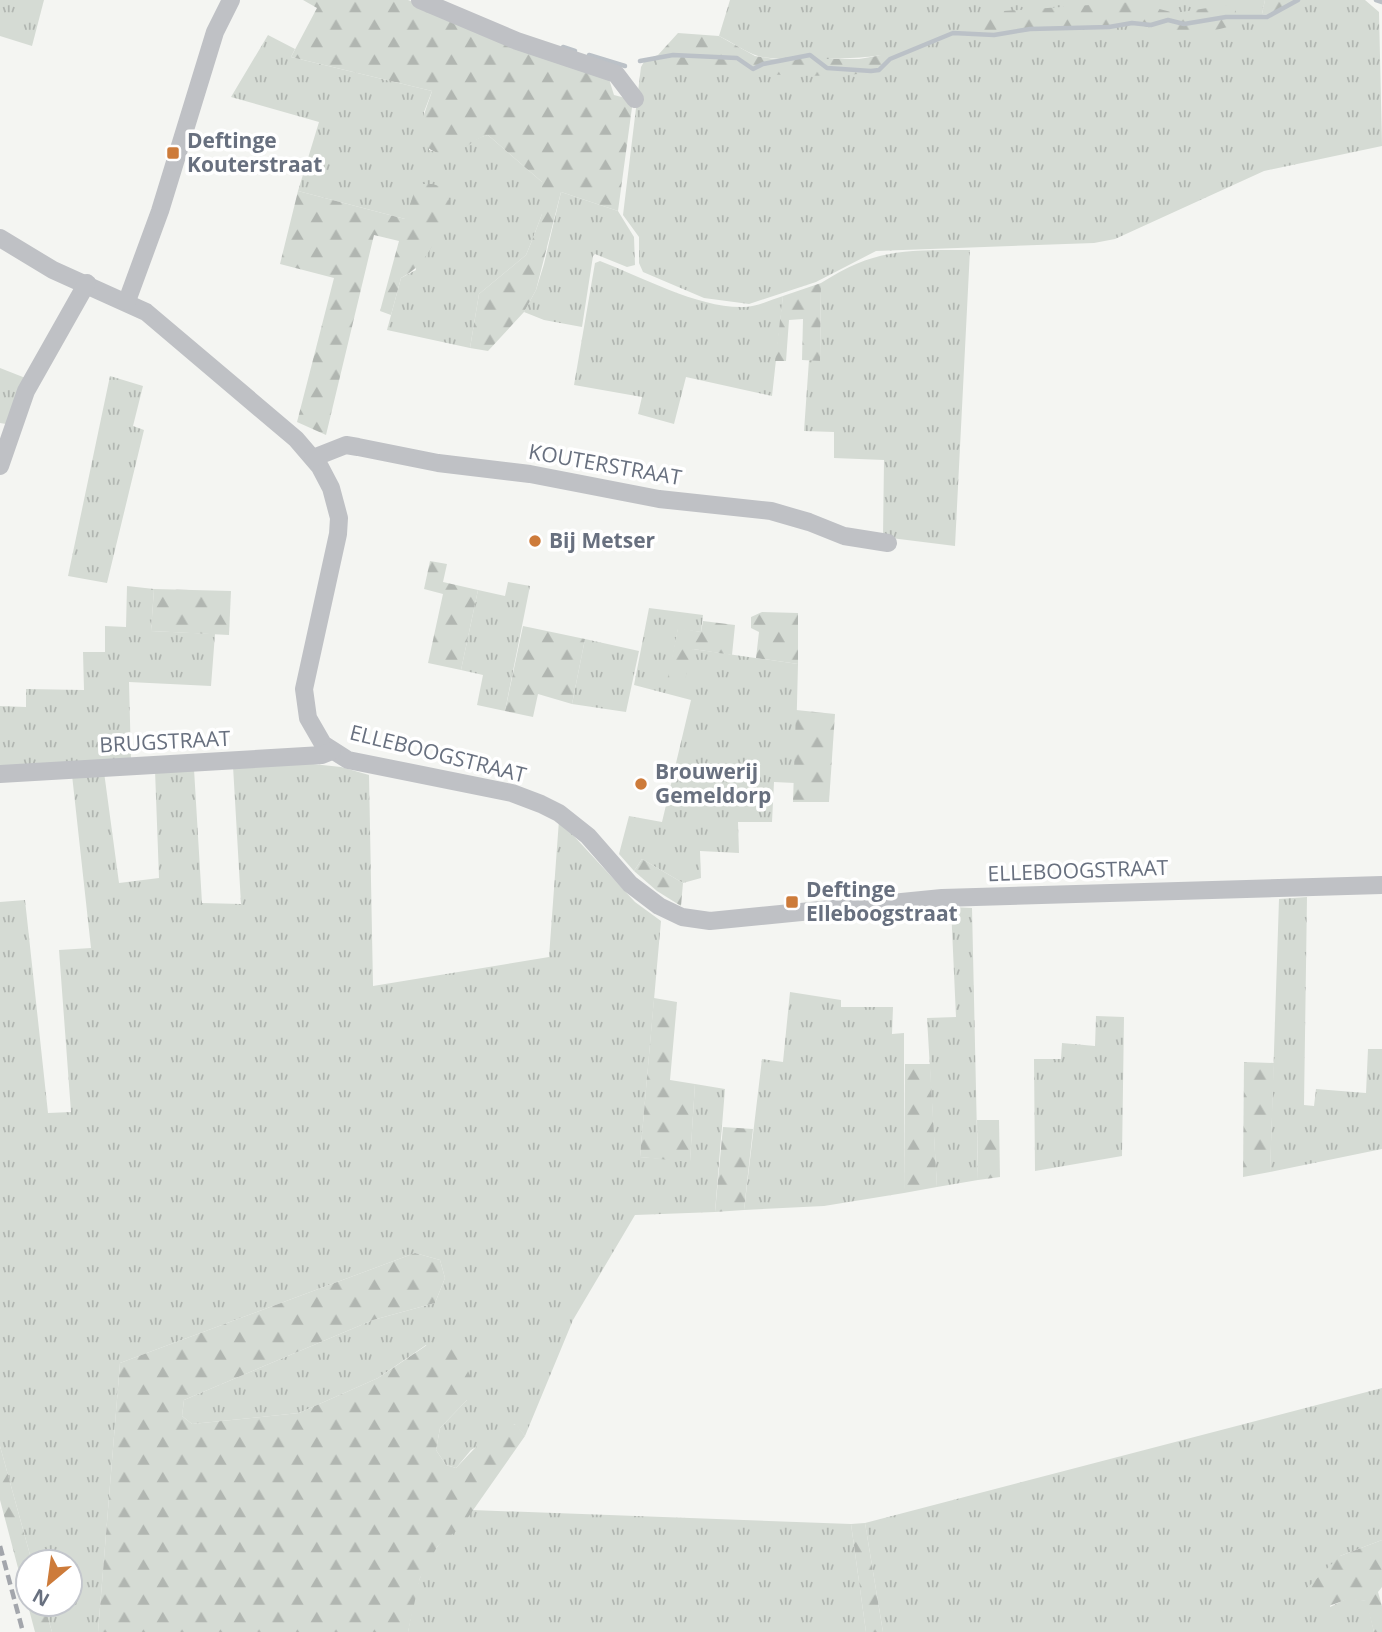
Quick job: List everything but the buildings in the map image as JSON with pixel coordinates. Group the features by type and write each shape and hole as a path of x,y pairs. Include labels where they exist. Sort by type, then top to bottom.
{"street":[{"path":"127,301 160,211 215,33 231,0"},
{"path":"421,0 517,41 616,74 635,99"},
{"name":"ELLEBOOGSTRAAT","path":"0,237 54,270 127,301 146,312 296,439 313,458 331,488 339,518 333,561 304,689 314,731 332,751 348,760 512,793 541,804 559,813 588,836 639,892 673,913 698,920 942,898 1382,885"},
{"path":"0,466 26,391 87,283"},
{"name":"KOUTERSTRAAT","path":"313,458 346,445 438,463 530,474 659,499 771,511 844,536 888,543"},
{"name":"BRUGSTRAAT","path":"0,774 322,755 332,751"}],"green space":[{"path":"0,0 44,0 32,46 0,36"},
{"path":"303,0 408,0 609,79 614,95 633,100 618,211 561,192 536,290 524,312 488,351 470,348 479,294 526,255 542,214 542,182 488,135 452,154 438,153 429,148 424,142 422,126 432,91 291,57 317,8"},
{"path":"730,0 1265,0 1262,14 1273,16 1298,0 1365,0 1379,12 1382,146 1264,171 1115,239 1094,243 876,251 816,282 749,304 704,298 643,272 639,263 639,237 623,215 641,67 645,60 658,55 659,65 701,65 787,75 883,55 819,59 758,56 719,36"},
{"path":"1265,0 1298,0 1273,16 1262,14"},
{"path":"1132,2 1175,13 1233,4 1240,23 1194,33 1166,32 1139,25 1077,27 1037,31 980,42 969,28 975,13"},
{"path":"678,33 719,36 755,56 774,59 859,59 883,55 888,65 882,72 810,76 658,65 658,55"},
{"path":"268,35 295,49 291,57 432,91 424,112 429,150 447,153 488,135 542,182 542,214 526,255 479,294 470,348 387,330 401,278 416,270 405,219 298,191 319,122 231,97"},
{"path":"417,184 433,184 444,188 450,203 427,255 420,264 401,278 391,315 380,311 399,241 374,235 326,435 297,422 334,278 280,264 298,191 405,219"},
{"path":"561,192 618,211 634,237 635,265 627,267 595,254 593,256 582,327 544,320 524,312 536,290"},
{"path":"970,250 955,546 883,537 884,460 834,458 834,432 804,431 809,360 820,360 821,283 858,263 892,253"},
{"path":"600,261 688,297 724,306 751,306 783,296 772,396 686,377 674,424 638,414 642,397 574,385 595,263"},
{"path":"821,283 820,361 802,360 803,319 789,320 786,361 775,361 783,296"},
{"path":"0,368 28,379 6,424 0,423"},
{"path":"110,376 143,386 133,426 144,430 107,583 68,576"},
{"path":"430,561 447,564 443,582 478,590 461,670 428,663 443,594 424,589"},
{"path":"508,582 530,586 505,711 477,705 483,675 461,670 478,590 505,596"},
{"path":"127,586 154,589 151,631 215,634 211,686 129,682 131,760 0,770 0,706 26,707 26,689 84,690 83,652 105,652 105,626 126,627"},
{"path":"154,589 231,591 229,635 151,631"},
{"path":"649,608 703,615 701,632 678,629 668,681 693,649 798,664 795,783 774,782 772,822 738,822 739,853 700,851 701,878 683,883 642,859 634,871 619,854 629,816 662,822 691,700 634,685"},
{"path":"762,612 798,613 798,664 756,658 759,632 751,628 751,617"},
{"path":"703,621 735,625 732,655 693,649 684,684 667,681 678,628 701,632"},
{"path":"523,626 585,639 572,704 538,694 533,717 505,711"},
{"path":"585,639 639,651 626,712 572,704"},
{"path":"796,710 835,714 829,802 793,802"},
{"path":"294,762 341,767 369,775 373,986 549,957 559,820 635,902 661,921 640,1157 690,1161 695,1084 725,1089 715,1212 635,1215 573,1320 525,1436 515,1424 471,1450 456,1468 446,1465 436,1450 440,1428 467,1400 426,1345 378,1378 299,1413 192,1424 182,1416 184,1400 373,1320 435,1303 445,1278 440,1260 415,1253 120,1363 98,1632 52,1632 48,1618 84,1618 84,1548 28,1548 0,1446 0,902 25,900 48,1113 71,1112 59,950 91,948 72,775 104,772 119,883 159,878 155,770 194,769 202,903 241,904 233,766"},
{"path":"642,859 683,883 681,906 657,891 634,871"},
{"path":"1307,897 1304,1105 1314,1106 1316,1089 1366,1093 1368,1049 1382,1049 1382,1149 1270,1172 1279,899"},
{"path":"951,907 972,908 978,1180 937,1187 927,1018 956,1017"},
{"path":"790,992 841,1000 841,1007 893,1007 892,1034 904,1033 904,1193 824,1206 744,1210 762,1059 783,1062"},
{"path":"654,998 677,1002 670,1080 695,1084 690,1162 640,1157"},
{"path":"1096,1016 1124,1017 1122,1156 1035,1171 1034,1059 1061,1059 1062,1043 1095,1046"},
{"path":"1244,1062 1274,1063 1270,1172 1243,1177"},
{"path":"905,1064 930,1064 937,1187 904,1193"},
{"path":"977,1120 999,1120 1000,1177 978,1180"},
{"path":"723,1127 753,1129 744,1210 715,1212"},
{"path":"415,1253 440,1260 445,1278 435,1303 373,1320 184,1400 182,1416 192,1424 299,1413 378,1378 427,1345 445,1344 462,1357 471,1378 467,1400 440,1428 436,1450 446,1465 456,1468 491,1431 516,1424 525,1436 462,1526 437,1547 420,1578 408,1632 98,1632 120,1363"},
{"path":"1382,1388 1382,1540 1340,1556 1330,1607 1348,1598 1367,1601 1374,1632 883,1632 865,1523"},
{"path":"0,1446 28,1548 14,1548 14,1553 0,1500"},
{"path":"472,1510 851,1524 866,1632 408,1632 418,1586 426,1564 439,1545"},
{"path":"865,1523 883,1632 866,1632 851,1524"},
{"path":"1382,1540 1382,1587 1378,1592 1382,1606 1382,1632 1374,1632 1366,1601 1348,1599 1318,1610 1304,1591 1340,1556"},
{"path":"31,1618 48,1618 52,1632 35,1632"}],"waterway":[{"path":"640,61 673,55 737,58 753,69 763,64 810,55 827,68 871,71 879,70 890,59 953,33 994,35 1030,29 1109,27 1132,23 1151,25 1168,20 1184,24 1226,17 1267,17 1298,0"},
{"path":"1376,0 1382,2"},
{"path":"563,47 575,51"},
{"path":"589,55 625,66"}],"railway":[{"path":"0,1546 23,1632"}],"place":[{"name":"Deftinge Kouterstraat","path":"173,153"},
{"name":"Bij Metser","path":"535,541"},
{"name":"Brouwerij Gemeldorp","path":"641,784"},
{"name":"Deftinge Elleboogstraat","path":"792,902"}]}
